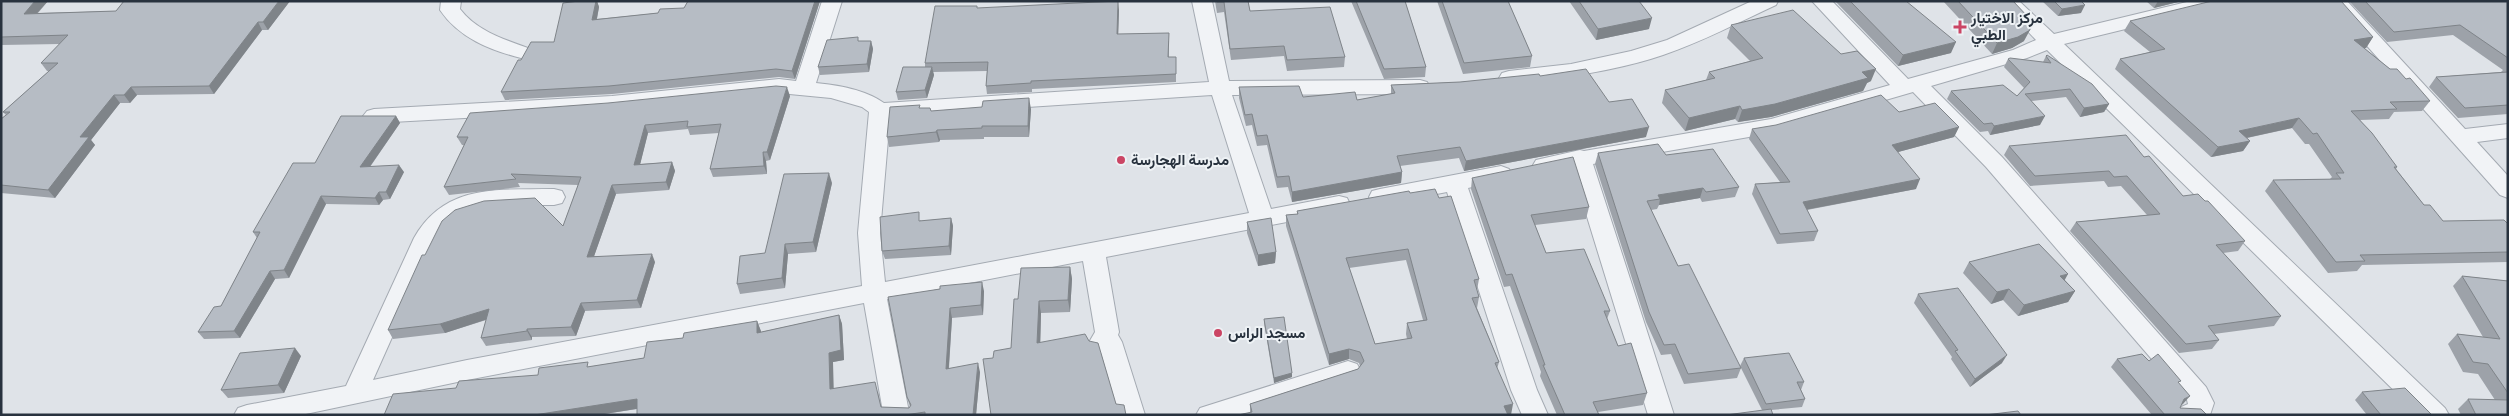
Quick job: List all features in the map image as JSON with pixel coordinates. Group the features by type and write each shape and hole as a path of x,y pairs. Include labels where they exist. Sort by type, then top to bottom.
{"street":[{"path":"451,1 450,10 459,23 488,40 521,52"},
{"path":"804,87 832,1"},
{"path":"1202,1 1220,88 1262,217"},
{"path":"1491,80 1548,74 1633,56 1673,44 1769,1"},
{"path":"1821,1 1909,85 1994,162 2197,394 2201,403 2199,411 2188,415"},
{"path":"2008,1 2048,42 2436,415"},
{"path":"247,415 355,392 397,387 466,370 1262,217 1455,184 1580,157 1772,126 2020,54 2048,42 2217,1"},
{"path":"2336,1 2508,190"},
{"path":"374,116 552,107 779,86 804,87 841,94 869,102 880,110 1220,88 1406,88 1435,85"},
{"path":"880,110 869,233 874,293 896,412 899,415"},
{"path":"2460,137 2508,131"},
{"path":"1580,157 1661,415"},
{"path":"1455,184 1521,382 1535,415"},
{"path":"355,392 421,247 432,225 442,214 458,204 476,200 554,196"},
{"path":"1093,250 1107,332 1100,344 1110,342 1132,415"},
{"path":"1209,415 1348,371"}],"building":[{"path":"1,1 35,1 24,14 116,11 124,1 279,1 263,22 258,22 209,86 131,87 124,95 114,95 80,137 89,137 48,190 1,185 1,119 10,112 3,112 58,63 41,63 68,35 1,37"},
{"path":"596,1 592,20 658,13 660,9 684,8 688,1 815,1 792,71 776,69 609,86 501,92 518,60 521,60 531,42 554,42 563,3"},
{"path":"1118,1 1117,34 1169,33 1168,57 1176,57 1176,74 1031,81 1031,83 986,86 988,62 925,63 935,6 977,6 977,8"},
{"path":"1217,1 1248,1 1250,11 1330,7 1345,57 1287,60 1284,46 1230,49 1224,2"},
{"path":"1356,1 1405,1 1426,67 1384,69"},
{"path":"1442,1 1508,1 1532,56 1464,63"},
{"path":"1579,1 1639,1 1652,18 1598,29"},
{"path":"1850,1 1906,1 1956,42 1903,55"},
{"path":"1958,1 2013,1 2029,18 2030,30 2018,37 1997,43"},
{"path":"2054,1 2081,1 2085,5 2062,9"},
{"path":"2212,1 2341,1 2373,37 2354,40 2390,69 2397,69 2406,79 2410,78 2430,101 2390,102 2397,109 2351,111 2372,133 2397,167 2394,167 2424,205 2430,205 2443,221 2504,220 2508,224 2508,252 2360,255 2365,261 2336,262 2273,180 2341,179 2336,173 2344,173 2317,133 2313,134 2299,118 2239,131 2250,141 2218,147 2120,59 2165,49 2130,21"},
{"path":"2365,1 2508,1 2508,58 2460,25 2394,32"},
{"path":"1793,10 1841,54 1857,51 1876,69 1862,72 1868,78 1775,104 1742,110 1740,106 1689,118 1665,90 1715,78 1709,72 1763,58 1731,25"},
{"path":"858,37 858,41 871,41 867,64 818,67 827,40"},
{"path":"2047,55 2092,84 2109,104 2084,108 2070,89 2025,94 2045,116 1994,126 1992,123 1984,124 1951,91 2003,85 2017,96 2030,82 2008,59 2051,63"},
{"path":"903,67 932,67 925,90 896,92"},
{"path":"1586,69 1609,102 1632,99 1649,127 1466,161 1460,147 1397,156 1402,172 1292,192 1289,176 1277,177 1267,135 1257,136 1252,114 1245,115 1239,87 1299,86 1303,97 1355,92 1357,100 1395,93 1391,85 1460,82 1539,74 1540,76"},
{"path":"2508,72 2508,105 2465,108 2436,77"},
{"path":"776,86 787,87 767,152 763,152 764,166 710,169 721,124 687,127 688,121 645,125 634,165 672,162 666,182 612,185 587,257 652,254 637,300 581,303 571,327 527,329 527,331 481,338 489,309 440,324 388,330 422,255 425,255 442,221 455,210 484,201 535,198 563,226 581,177 511,174 516,179 444,187 468,137 457,137 470,113 608,103"},
{"path":"1881,95 1899,112 1935,103 1959,127 1892,145 1920,179 1803,202 1818,231 1780,234 1755,184 1790,182 1752,129 1776,125"},
{"path":"1029,98 1028,126 982,126 982,128 937,130 936,132 887,137 890,107 920,105 919,108 930,108 931,111 982,107 983,101"},
{"path":"341,116 396,116 360,167 399,165 386,192 379,192 375,198 321,196 284,270 270,271 234,331 198,332 214,307 221,306 260,232 253,232 293,163 315,163"},
{"path":"2126,135 2144,157 2149,156 2183,196 2198,194 2205,201 2208,201 2245,241 2216,245 2281,316 2208,326 2219,340 2186,344 2076,222 2160,214 2127,176 2114,177 2109,171 2035,176 2009,146"},
{"path":"1658,144 1666,155 1713,149 1739,187 1706,192 1703,188 1658,195 1660,199 1647,201 1678,266 1689,264 1741,368 1688,374 1675,344 1664,345 1649,312 1598,153"},
{"path":"1573,157 1589,207 1531,215 1546,253 1584,249 1610,311 1604,311 1618,346 1631,343 1647,393 1593,402 1599,415 1565,415 1543,365 1545,365 1512,274 1506,275 1472,178"},
{"path":"829,173 813,242 785,244 782,278 737,284 740,256 765,253 784,174"},
{"path":"1435,189 1439,198 1451,196 1479,279 1474,280 1479,297 1472,298 1499,362 1495,363 1513,404 1504,406 1508,415 1238,415 1252,412 1250,404 1358,369 1364,361 1360,352 1349,349 1329,354 1286,215 1298,214 1297,211 1409,191 1410,193","holes":["1408,249 1427,320 1407,323 1412,338 1375,344 1346,258"]},
{"path":"919,212 919,221 951,218 949,246 882,251 880,217"},
{"path":"1271,218 1276,252 1258,255 1247,222"},
{"path":"2039,244 2068,274 2060,276 2075,291 2024,305 2009,289 1997,292 1969,262"},
{"path":"1070,267 1068,300 1039,301 1037,343 1085,334 1089,341 1098,343 1116,404 1124,405 1126,415 991,415 983,359 993,358 994,351 1011,348 1014,299 1018,299 1021,268"},
{"path":"2462,276 2508,281 2508,393 2488,364 2473,362 2457,334 2500,339"},
{"path":"982,282 981,305 950,308 946,369 978,363 973,415 925,415 925,412 905,415 637,415 637,399 534,415 384,415 393,394 456,388 459,381 538,375 539,368 588,362 587,367 644,358 647,342 683,338 684,333 757,321 757,333 839,315 841,350 829,353 830,389 875,382 881,407 909,408 911,405 907,397 888,297 940,289 940,286"},
{"path":"1958,288 2007,355 1975,379 1955,351 1958,350 1918,294"},
{"path":"1284,317 1292,373 1274,378 1264,319"},
{"path":"295,348 278,385 221,390 240,353"},
{"path":"1789,353 1804,382 1797,382 1805,399 1766,404 1744,358"},
{"path":"2142,354 2149,361 2158,354 2181,381 2178,382 2190,396 2184,399 2180,408 2201,409 2207,415 2165,415 2117,359"},
{"path":"2405,388 2432,415 2381,415 2362,392"},
{"path":"2468,399 2508,400 2508,415 2476,415"},
{"path":"1771,409 1773,415 1726,415"},
{"path":"2018,411 2021,415 1985,415"}],"place":[{"name":"مركز الاختيار الطبي","path":"1960,27"},
{"name":"مدرسة الهجارسة","path":"1121,160"},
{"name":"مسجد الراس","path":"1218,333"}]}
